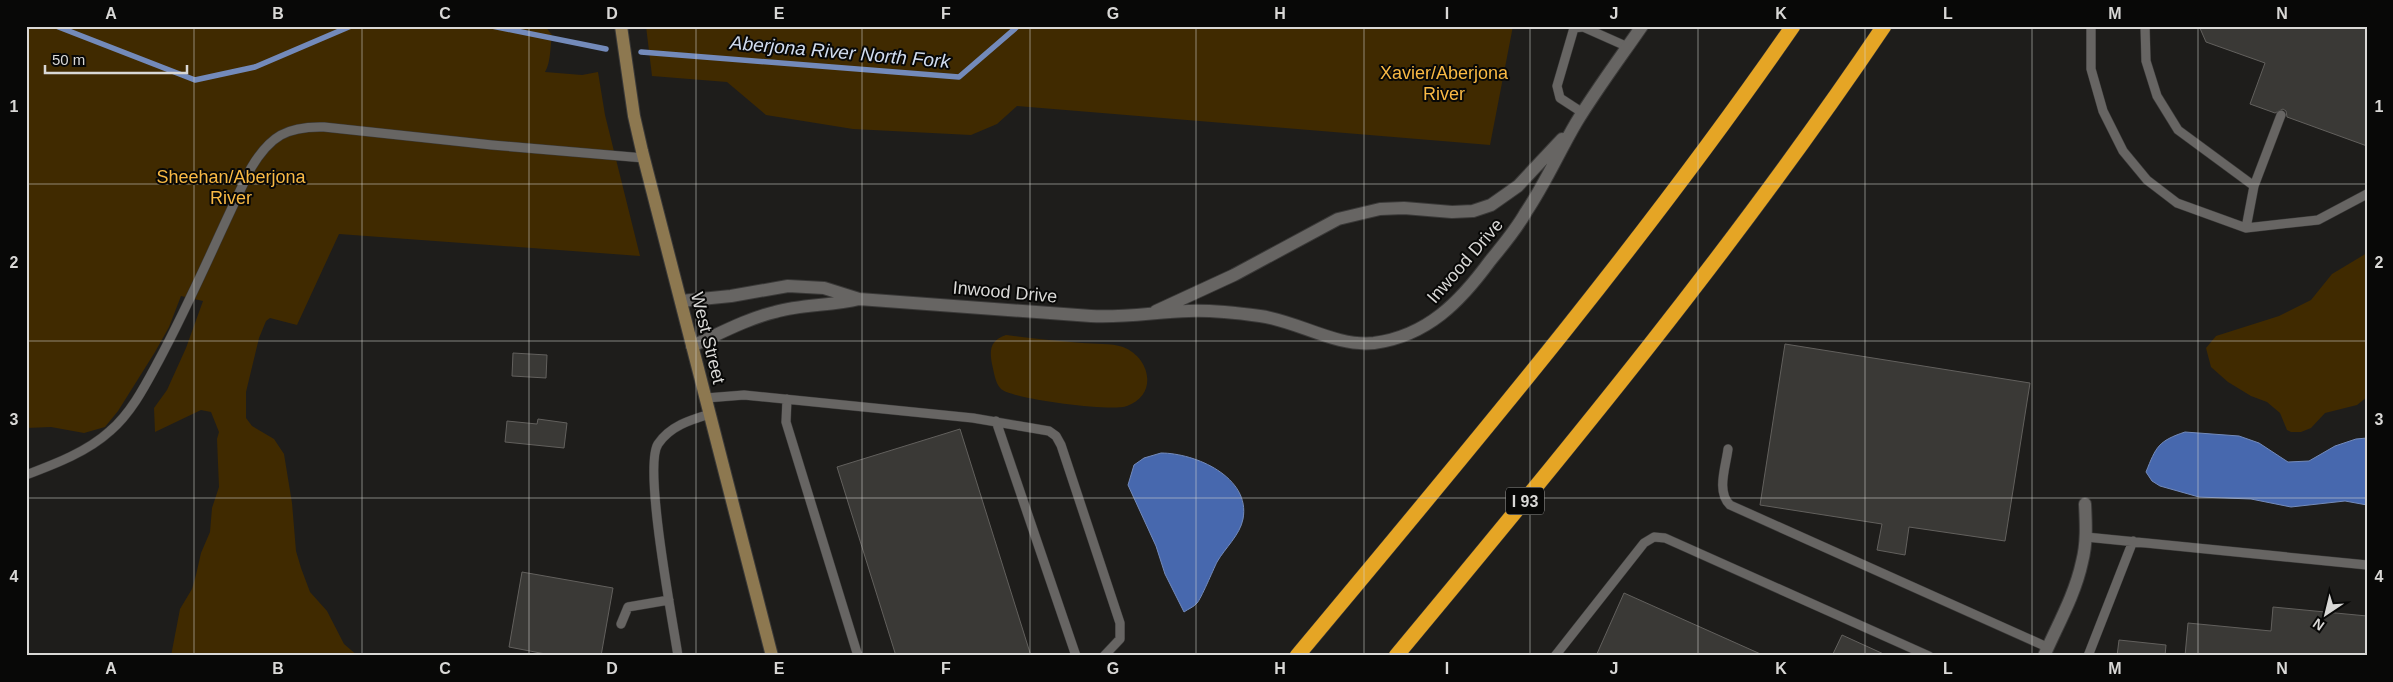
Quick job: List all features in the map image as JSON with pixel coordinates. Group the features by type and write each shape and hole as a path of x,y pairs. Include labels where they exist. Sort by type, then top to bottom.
{"highway":[{"path":"1296,656 1581,312 1664,204 1793,26"},
{"name":"I 93","path":"1396,656 1658,337 1798,150 1884,26"}],"main road":[{"name":"West Street","path":"621,26 634,116 644,158 772,656"}],"street":[{"name":"Inwood Drive","path":"681,301 731,296 788,286 824,288 859,299 1091,316 1190,311 1262,316 1359,343 1392,340 1419,330 1441,316 1466,292 1517,227 1580,118 1642,26"},
{"name":"Inwood Drive","path":"1149,314 1234,275 1338,219 1380,209 1404,208 1452,212 1473,211 1491,205 1518,186 1580,118"},
{"name":"Inwood Drive","path":"692,346 775,312 799,307 824,306 859,299"},
{"path":"2046,652 2071,596 2082,563 2086,536 2085,504"}],"lane":[{"path":"2091,26 2091,69 2103,111 2123,151 2147,180 2177,203 2246,228 2318,220 2367,194"},
{"path":"2145,26 2146,61 2157,96 2178,130 2254,186"},
{"path":"1580,118 1560,98 1556,86 1574,28 1583,27 1628,47"},
{"path":"2246,228 2254,186 2281,115"},
{"path":"26,475 94,444 112,430 126,414 143,389 170,340 251,168 266,146 286,132 302,127 324,127 492,145 644,158"},
{"path":"706,398 744,395 787,399 996,421 1049,431 1059,440 1120,623 1120,640 1104,656"},
{"path":"787,399 786,422 858,656"},
{"path":"678,656 654,481 653,457 658,444 671,430 682,423 710,414"},
{"path":"996,421 1076,656"},
{"path":"1728,449 1723,491 1725,499 1730,505 2046,652"},
{"path":"2086,536 2367,565"},
{"path":"1556,656 1644,543 1651,538 1659,537 1929,656"},
{"path":"2088,656 2133,542"},
{"path":"621,624 628,607 669,600"}],"green space":[{"name":"Sheehan/Aberjona River","path":"26,26 545,26 552,35 549,59 545,72 582,75 598,72 605,115 640,256 339,234 297,325 270,318 266,321 259,338 246,392 246,418 252,426 274,439 284,454 292,503 296,551 301,568 310,592 327,611 344,644 358,656 171,656 180,609 192,589 201,553 210,532 212,508 219,487 217,439 219,432 211,412 201,410 155,432 154,408 167,390 186,348 203,301 181,296 169,327 155,352 118,411 105,427 84,433 51,427 26,428"},
{"name":"Xavier/Aberjona River","path":"646,26 1513,26 1490,145 1017,106 997,124 971,135 853,129 766,115 727,82 652,76"},
{"path":"2367,253 2367,397 2357,405 2325,413 2311,428 2301,432 2291,432 2287,430 2280,413 2267,402 2251,396 2228,382 2211,367 2206,348 2216,336 2279,316 2311,300 2332,274"},
{"path":"1006,335 1123,347 1140,359 1145,368 1147,385 1137,401 1127,406 1118,407 1083,406 1023,397 1009,393 1001,389 997,384 991,354 994,342"}],"water":[{"path":"2185,432 2239,436 2259,443 2288,462 2309,461 2335,446 2356,439 2367,438 2367,505 2345,501 2291,507 2251,499 2199,497 2160,486 2152,481 2146,472 2153,456 2163,442"},
{"path":"1161,453 1189,457 1218,470 1230,480 1238,491 1243,504 1243,519 1236,536 1217,562 1199,600 1194,606 1184,612 1165,574 1156,546 1128,485 1134,465 1144,458"}],"building":[{"path":"2199,26 2367,26 2367,146 2287,117 2286,111 2283,109 2275,113 2250,104 2265,63 2206,42"},
{"path":"1785,344 2030,383 2005,541 1909,527 1905,555 1877,550 1882,524 1760,505"},
{"path":"513,353 547,355 546,378 512,376"},
{"path":"538,419 567,423 564,448 505,442 507,421 537,424"},
{"path":"960,429 1031,656 896,656 837,467"},
{"path":"522,572 613,588 601,656 556,656 509,647"},
{"path":"1624,593 1765,656 1596,656"},
{"path":"2273,607 2367,616 2367,656 2185,656 2188,623 2271,631"},
{"path":"1842,635 1888,656 1832,656"},
{"path":"2119,640 2166,645 2165,656 2117,656"}],"waterway":[{"name":"Aberjona River North Fork","path":"56,26 195,80 255,67 351,26"},
{"name":"Aberjona River North Fork","path":"492,26 606,49"},
{"name":"Aberjona River North Fork","path":"641,52 959,77 1018,26"}]}
